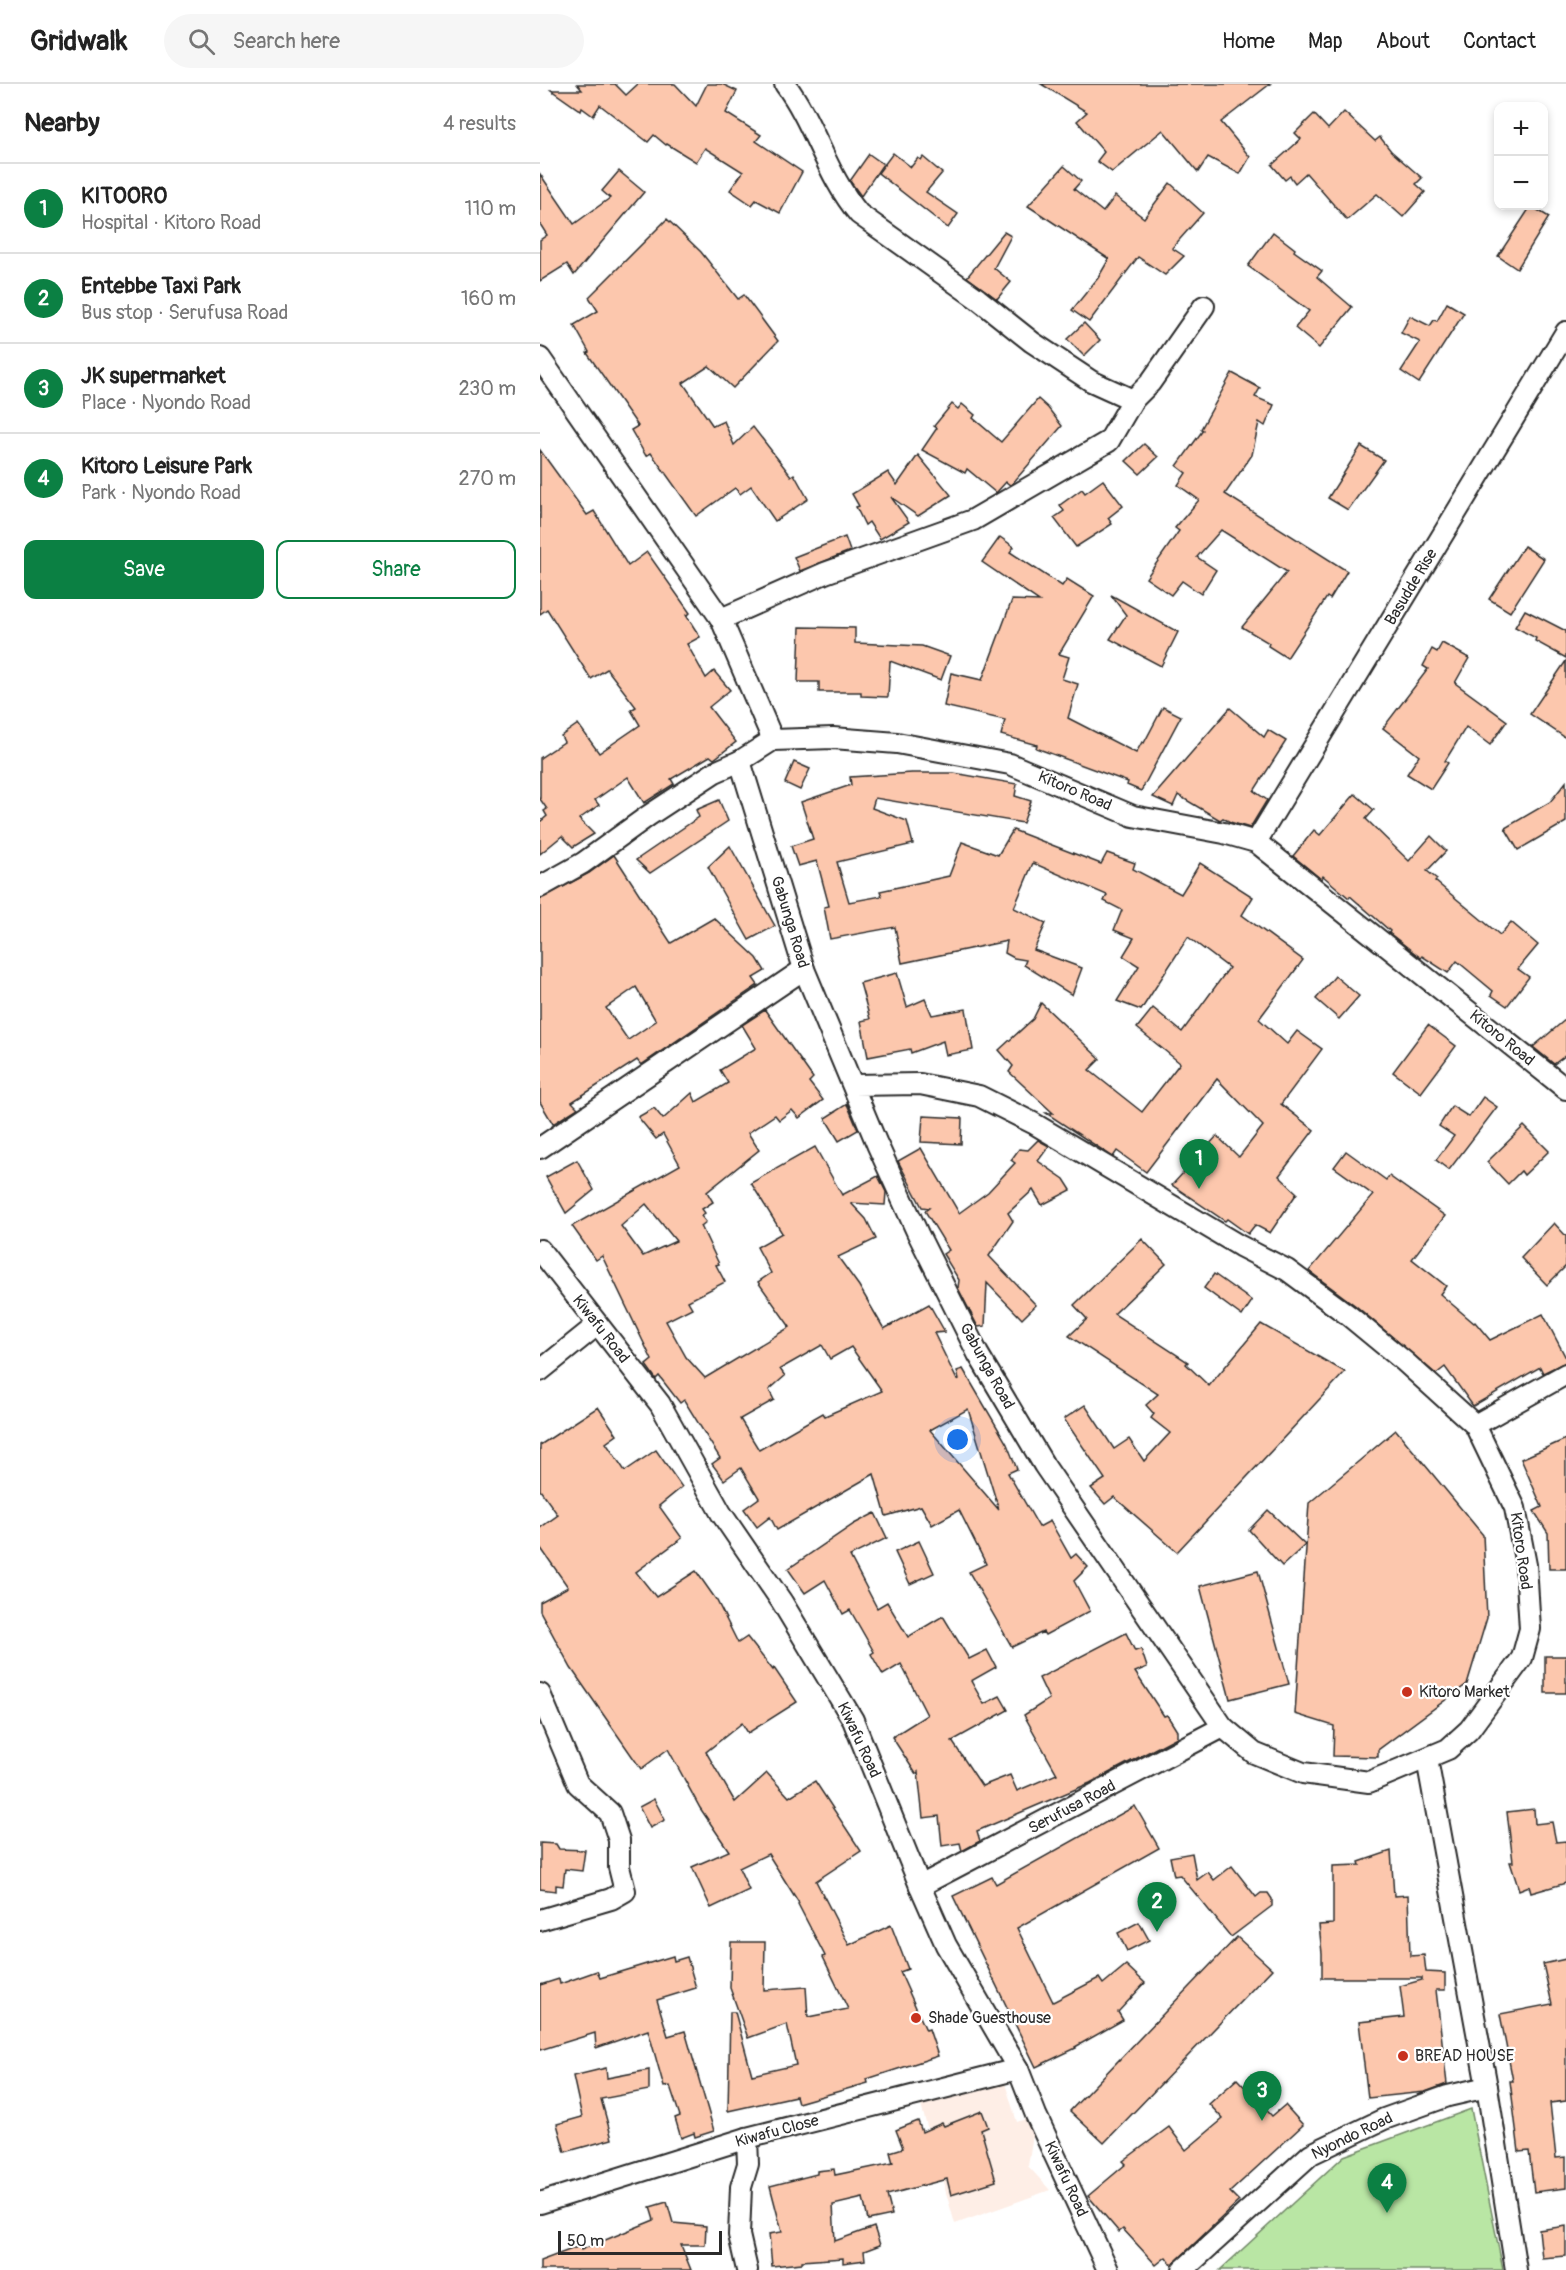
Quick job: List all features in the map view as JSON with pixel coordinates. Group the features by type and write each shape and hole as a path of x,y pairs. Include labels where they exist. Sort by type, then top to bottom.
{"street":[{"path":"785,84 846,199 859,214 978,299 1032,342 1091,381 1133,400"},
{"path":"721,619 825,573 973,520 1109,441 1133,400 1150,383 1204,306"},
{"name":"Basudde Rise","path":"1256,842 1566,332"},
{"path":"540,358 721,619 773,740 740,761 714,772 648,816 583,864 540,887"},
{"name":"Kitoro Road","path":"773,740 833,738 897,743 1010,764 1133,816 1256,842 1566,1089"},
{"name":"Gabunga Road","path":"740,761 804,969 877,1144 918,1234 978,1354 1044,1466 1223,1727 1254,1753 1303,1773 1369,1782 1427,1759"},
{"path":"540,1148 804,969"},
{"name":"Kitoro Road","path":"853,1085 920,1084 979,1096 1033,1123 1230,1240 1287,1270 1406,1362 1476,1425 1515,1508 1526,1565 1530,1629 1522,1658 1469,1730 1448,1749 1427,1759"},
{"name":"Kiwafu Road","path":"540,1250 660,1404 721,1513 782,1602 853,1720 946,1945 1017,2069 1108,2270"},
{"path":"540,1371 597,1325"},
{"path":"1476,1425 1566,1374"},
{"path":"540,1694 578,1784 610,1813 620,1840 619,1867 625,1891 611,1899 540,1920"},
{"name":"Serufusa Road","path":"920,1886 1223,1727"},
{"path":"1427,1759 1487,2086 1516,2270"},
{"name":"Kiwafu Close","path":"540,2203 747,2138 1017,2069"},
{"name":"Nyondo Road","path":"1183,2270 1311,2154 1384,2119 1448,2096 1487,2086"},
{"path":"747,2138 748,2164 741,2187 739,2235 747,2270"}],"shaded area":[{"path":"1004,2080 1017,2122 1036,2115 1028,2166 1050,2190 955,2224 920,2102"}],"green space":[{"path":"1471,2109 1503,2270 1220,2270 1344,2156"}],"building":[{"path":"577,84 615,84 626,95 638,84 675,84 696,106 707,84 722,84 737,91 726,113 761,135 756,141 802,172 780,213 756,200 752,205 730,190 743,172 705,148 696,162 666,145 654,135 648,142 600,105 593,116 582,108 581,111 551,90 582,90"},
{"path":"1041,84 1270,84 1221,122 1250,157 1240,174 1208,157 1198,172 1163,130 1112,172 1097,161 1104,152 1077,121 1087,112"},
{"path":"1344,112 1375,141 1380,137 1391,151 1422,178 1416,184 1425,192 1403,217 1377,194 1347,220 1306,173 1295,183 1290,176 1285,180 1272,165 1301,139 1295,133 1314,114 1328,129"},
{"path":"893,153 911,167 918,158 921,160 923,157 942,173 926,192 958,214 948,228 878,173"},
{"path":"869,154 883,164 861,196 850,181"},
{"path":"1064,166 1081,181 1074,189 1103,212 1115,196 1144,218 1170,183 1203,213 1172,248 1184,256 1165,275 1138,257 1089,322 1072,310 1098,278 1109,259 1028,206"},
{"path":"619,171 644,192 574,275 567,264 540,281 540,240 547,235 540,224 540,174 574,224 610,198 602,191"},
{"path":"1528,210 1538,210 1549,217 1517,269 1498,256"},
{"path":"667,219 701,252 738,299 744,295 778,341 733,388 709,366 683,383 713,426 724,421 734,445 753,427 791,476 794,474 808,499 775,521 751,486 740,494 735,488 696,516 651,453 646,456 631,430 638,426 587,353 589,352 574,325 598,311 589,297"},
{"path":"1004,232 1011,236 994,268 1011,282 997,299 967,277"},
{"path":"1273,232 1322,271 1317,277 1352,307 1319,348 1295,328 1309,311 1248,266"},
{"path":"1447,303 1464,313 1419,383 1401,371 1420,342 1401,333 1410,316 1430,326 1434,320 1437,321"},
{"path":"1084,323 1100,340 1084,356 1067,339"},
{"path":"1232,373 1260,388 1255,397 1274,405 1265,426 1259,422 1252,455 1225,494 1347,571 1330,599 1327,597 1287,658 1268,646 1269,643 1242,627 1287,572 1221,530 1197,557 1216,570 1201,594 1182,581 1171,595 1146,578 1179,531 1175,528 1199,500 1178,485 1186,473 1177,466 1203,430 1201,429"},
{"path":"1038,399 1062,426 1012,484 1006,482 996,493 967,469 965,473 922,450 937,428 934,426 952,404 958,409 962,404 975,415 973,418 1001,442"},
{"path":"1144,444 1158,457 1140,474 1126,461"},
{"path":"1361,446 1384,460 1348,510 1328,498"},
{"path":"540,450 587,515 594,511 628,566 647,552 690,613 686,615 700,637 687,644 706,678 714,671 730,690 709,707 736,742 714,759 710,756 671,779 674,784 644,803 628,777 595,800 599,805 579,819 594,834 573,847 562,836 540,854 540,822 547,816 544,811 547,809 540,799 540,758 564,742 561,736 578,724 599,753 640,725 631,710 636,707 607,669 591,679 547,609 540,614"},
{"path":"918,455 951,495 918,516 891,497 909,522 880,539 869,522 865,525 856,507 859,506 852,494 888,472 897,485"},
{"path":"1103,480 1123,506 1108,518 1112,524 1076,547 1054,518 1064,511 1060,505 1082,489 1085,493"},
{"path":"845,537 850,551 800,571 794,557"},
{"path":"1000,537 1014,547 1010,552 1062,586 1067,579 1094,596 1059,654 1069,657 1062,679 1078,684 1068,718 1136,753 1142,742 1144,743 1163,707 1181,716 1141,791 1127,785 1128,782 1036,748 1037,745 1001,735 1005,720 944,706 951,673 982,680 1012,600 1039,601 982,562"},
{"path":"1524,546 1544,559 1510,612 1489,599"},
{"path":"1111,595 1178,632 1161,666 1110,639 1126,615"},
{"path":"1525,610 1566,631 1566,658 1515,627"},
{"path":"800,627 855,628 855,643 922,646 950,656 941,680 890,661 888,697 861,696 861,692 819,692 819,682 798,682"},
{"path":"1442,643 1469,658 1455,683 1507,721 1490,745 1466,727 1445,761 1448,763 1431,789 1407,774 1419,756 1383,728 1428,669 1423,666 1432,649 1437,652"},
{"path":"1566,661 1566,738 1530,714"},
{"path":"1230,708 1264,737 1268,730 1286,741 1254,791 1267,800 1250,828 1223,818 1220,820 1178,795 1173,806 1153,797"},
{"path":"794,762 810,769 800,790 785,783"},
{"path":"954,773 1017,784 1015,796 1031,801 1023,823 875,798 872,808 907,821 913,844 837,862 849,902 882,896 880,891 949,876 962,842 998,855 1013,830 1101,864 1107,853 1135,863 1133,869 1181,894 1200,863 1253,897 1242,915 1303,960 1259,1019 1287,1044 1297,1031 1322,1049 1281,1104 1314,1130 1279,1176 1297,1193 1270,1233 1255,1225 1248,1234 1172,1185 1217,1136 1239,1157 1263,1126 1217,1079 1146,1172 1117,1151 1113,1157 1046,1113 1053,1113 1009,1072 1013,1066 999,1050 1033,1019 1041,1003 1100,1059 1089,1070 1142,1112 1180,1063 1137,1028 1153,1008 1182,1032 1229,968 1188,937 1141,1010 1117,1001 1139,966 1123,956 1134,938 1114,930 1122,910 1104,901 1107,895 1033,863 1014,908 1046,923 1034,950 1082,968 1072,995 1024,965 1026,960 1014,958 1005,953 1007,941 902,963 895,927 830,939 824,907 829,906 817,861 798,866 791,846 813,839 801,802 851,785 850,777"},
{"path":"1566,782 1566,822 1518,850 1505,828 1550,802"},
{"path":"1355,794 1374,810 1366,819 1409,861 1431,836 1446,851 1427,871 1437,879 1435,881 1500,935 1511,922 1538,945 1518,969 1529,977 1507,1006 1491,995 1493,991 1457,961 1448,973 1422,956 1421,958 1389,933 1390,931 1350,896 1349,898 1323,876 1321,879 1293,856 1314,830 1320,835"},
{"path":"719,800 728,821 650,873 636,860 699,817 696,810"},
{"path":"730,846 775,926 749,940 708,867"},
{"path":"614,855 671,943 714,918 757,958 765,971 753,978 758,985 641,1065 637,1060 572,1102 578,1108 553,1124 540,1102 540,899 589,873","holes":["636,987 656,1021 628,1040 606,1008"]},
{"path":"897,973 907,1007 925,999 932,1015 966,1009 973,1050 946,1055 943,1041 911,1053 910,1049 868,1057 861,1021 870,1019 860,983"},
{"path":"1335,976 1359,996 1339,1019 1316,999"},
{"path":"765,1010 813,1078 809,1082 823,1100 799,1118 792,1110 779,1120 775,1115 748,1133 759,1150 707,1192 713,1202 702,1209 705,1213 701,1216 706,1222 701,1226 725,1282 688,1301 692,1308 666,1321 686,1357 705,1378 790,1327 758,1282 771,1273 757,1247 782,1233 751,1183 815,1147 842,1195 878,1176 886,1192 885,1205 851,1203 866,1219 876,1239 838,1257 859,1286 884,1329 929,1304 945,1332 934,1333 957,1380 959,1379 957,1371 963,1369 1007,1444 1017,1469 1008,1473 1039,1527 1050,1521 1071,1558 1076,1554 1088,1567 1074,1581 1090,1611 1045,1635 1043,1632 1012,1647 969,1572 986,1564 959,1510 932,1525 921,1506 886,1516 874,1474 777,1530 770,1517 757,1527 744,1509 759,1498 741,1468 724,1480 712,1464 720,1458 684,1400 680,1403 659,1376 656,1379 646,1365 652,1360 602,1256 596,1260 572,1226 680,1165 663,1134 656,1139 638,1117 654,1108 663,1119 692,1093 696,1102 728,1083 720,1070 756,1048 742,1025","holes":["646,1204 676,1241 643,1256 621,1226","822,1345 830,1359 851,1347 882,1391 825,1416 823,1413 759,1450 740,1419 774,1400 769,1390 785,1376 780,1369","968,1409 999,1510 930,1430"]},
{"path":"1566,1019 1566,1055 1554,1064 1533,1047"},
{"path":"1428,1025 1456,1046 1421,1093 1393,1072"},
{"path":"1483,1097 1497,1107 1449,1170 1436,1160 1454,1136 1439,1126 1452,1106 1469,1117"},
{"path":"847,1104 858,1130 839,1141 825,1118"},
{"path":"923,1116 962,1118 961,1144 921,1142"},
{"path":"1524,1126 1549,1151 1524,1175 1521,1171 1508,1184 1487,1162"},
{"path":"1038,1140 1049,1146 1038,1161 1064,1179 1071,1190 1042,1205 1033,1190 1008,1213 1013,1221 989,1256 1036,1305 1022,1319 987,1283 985,1326 978,1327 958,1288 959,1280 943,1254 949,1250 925,1211 929,1208 922,1207 898,1161 921,1148 959,1213 988,1192 1015,1163 1011,1160 1019,1149 1028,1150"},
{"path":"1346,1151 1386,1180 1389,1176 1445,1216 1412,1259 1446,1286 1440,1294 1475,1322 1490,1340 1543,1314 1566,1362 1543,1373 1540,1367 1473,1406 1445,1367 1436,1374 1356,1306 1309,1271 1373,1195 1334,1167"},
{"path":"577,1160 594,1190 566,1213 546,1177"},
{"path":"1554,1223 1566,1236 1566,1266 1547,1285 1521,1258"},
{"path":"1142,1239 1166,1264 1114,1314 1188,1362 1186,1364 1209,1386 1261,1324 1345,1372 1177,1552 1114,1497 1105,1504 1091,1488 1105,1479 1064,1419 1085,1405 1114,1449 1129,1439 1144,1461 1170,1433 1151,1418 1154,1414 1146,1405 1158,1394 1069,1336 1087,1319 1074,1305"},
{"path":"1214,1274 1252,1301 1242,1316 1204,1288"},
{"path":"598,1407 617,1435 606,1443 625,1471 656,1450 682,1487 659,1506 682,1538 636,1572 656,1597 696,1571 717,1601 738,1643 747,1637 773,1670 774,1668 797,1702 748,1733 742,1723 706,1752 735,1802 767,1773 789,1797 815,1781 861,1851 816,1881 849,1945 891,1925 908,1969 900,1972 926,2030 929,2029 938,2056 867,2079 868,2083 798,2103 796,2096 728,2111 730,2012 735,2012 752,2075 796,2065 787,2024 748,2038 730,1988 731,1942 765,1942 764,1990 806,1987 808,2017 848,2009 799,1903 768,1854 739,1868 749,1890 711,1908 692,1867 729,1851 700,1808 668,1749 641,1769 571,1668 540,1611 540,1602 568,1587 540,1547 540,1528 558,1515 540,1490 540,1445"},
{"path":"1396,1430 1483,1535 1487,1618 1467,1684 1378,1750 1378,1757 1333,1756 1334,1726 1295,1714 1309,1503"},
{"path":"1566,1439 1566,1569 1549,1569 1548,1533 1534,1511 1542,1507 1521,1459"},
{"path":"1268,1510 1305,1545 1282,1566 1249,1530"},
{"path":"875,1513 887,1538 850,1556 877,1608 887,1602 908,1637 943,1616 969,1659 987,1650 996,1667 971,1681 984,1704 1000,1696 1008,1710 952,1741 982,1786 1010,1775 1017,1791 1057,1774 1024,1715 1049,1699 1039,1678 1126,1633 1135,1651 1141,1649 1147,1667 1135,1672 1164,1716 1167,1715 1177,1731 1177,1737 1090,1783 977,1831 980,1841 962,1851 960,1843 942,1846 939,1816 923,1818 918,1772 916,1774 892,1737 927,1715 901,1664 883,1675 871,1654 874,1652 850,1610 843,1614 825,1580 805,1593 788,1569 854,1524"},
{"path":"919,1541 934,1573 910,1584 895,1552"},
{"path":"1258,1571 1289,1684 1230,1699 1200,1586"},
{"path":"1545,1656 1566,1656 1566,1693 1545,1693"},
{"path":"654,1799 665,1820 650,1828 639,1807"},
{"path":"1135,1806 1159,1848 1017,1928 1053,2002 1099,1978 1103,1984 1126,1965 1145,1983 1118,2012 1123,2020 1076,2048 1036,2067 953,1896 992,1877 996,1884"},
{"path":"1534,1809 1535,1824 1552,1822 1556,1842 1566,1841 1566,1883 1531,1893 1529,1886 1519,1890 1510,1862 1513,1862 1507,1812"},
{"path":"540,1843 556,1844 559,1849 585,1850 582,1871 565,1869 563,1886 556,1885 556,1891 540,1889"},
{"path":"1391,1851 1394,1896 1408,1895 1410,1956 1424,1955 1426,1972 1445,1973 1445,1990 1436,1990 1447,2084 1425,2092 1368,2098 1359,2022 1404,2017 1400,1986 1422,1980 1422,1978 1322,1978 1319,1925 1333,1924 1333,1866 1360,1865 1359,1862"},
{"path":"1192,1853 1197,1880 1208,1872 1214,1880 1232,1866 1256,1897 1261,1893 1268,1893 1272,1899 1272,1906 1231,1937 1180,1875 1174,1876 1170,1857"},
{"path":"1139,1922 1149,1940 1127,1951 1118,1933"},
{"path":"1237,1937 1272,1969 1104,2143 1070,2111"},
{"path":"673,1956 674,1961 687,1957 696,1988 657,2000 668,2036 685,2031 714,2131 695,2137 694,2133 681,2138 675,2118 680,2116 670,2086 664,2087 648,2030 596,2048 595,2033 540,2050 540,1985 559,1979 560,1984 597,1971 600,1978"},
{"path":"1566,1959 1566,2101 1550,2103 1556,2158 1566,2157 1566,2188 1534,2192 1529,2151 1519,2152 1510,2081 1513,2081 1500,2014 1552,2004 1543,1964"},
{"path":"606,2068 607,2078 649,2070 649,2090 601,2099 612,2139 565,2152 557,2124 582,2117 573,2076"},
{"path":"1237,2079 1272,2116 1285,2105 1303,2125 1230,2192 1239,2201 1172,2265 1166,2257 1156,2265 1123,2229 1119,2232 1088,2196 1126,2164 1123,2161 1169,2127 1186,2150 1223,2119 1209,2104"},
{"path":"982,2111 988,2127 981,2130 996,2181 951,2195 947,2179 887,2195 892,2215 868,2220 863,2198 833,2205 835,2241 874,2227 880,2245 864,2251 865,2260 843,2263 843,2258 772,2266 769,2234 782,2232 770,2186 817,2174 817,2171 834,2169 835,2175 893,2163 890,2152 903,2148 896,2130 918,2121 922,2132 942,2123 944,2126"},
{"path":"667,2202 673,2223 706,2226 705,2245 681,2245 691,2270 540,2270 540,2261 580,2246 581,2250 654,2220 650,2207"},
{"path":"1566,2226 1566,2256 1542,2258 1539,2230"}],"place":[{"name":"KITOORO","path":"1199,1189"},
{"name":"Kitoro Market","path":"1407,1692"},
{"name":"Entebbe Taxi Park","path":"1157,1932"},
{"name":"Shade Guesthouse","path":"916,2018"},
{"name":"BREAD HOUSE","path":"1403,2056"},
{"name":"JK supermarket","path":"1262,2121"},
{"name":"Kitoro Leisure Park","path":"1387,2213"}]}
